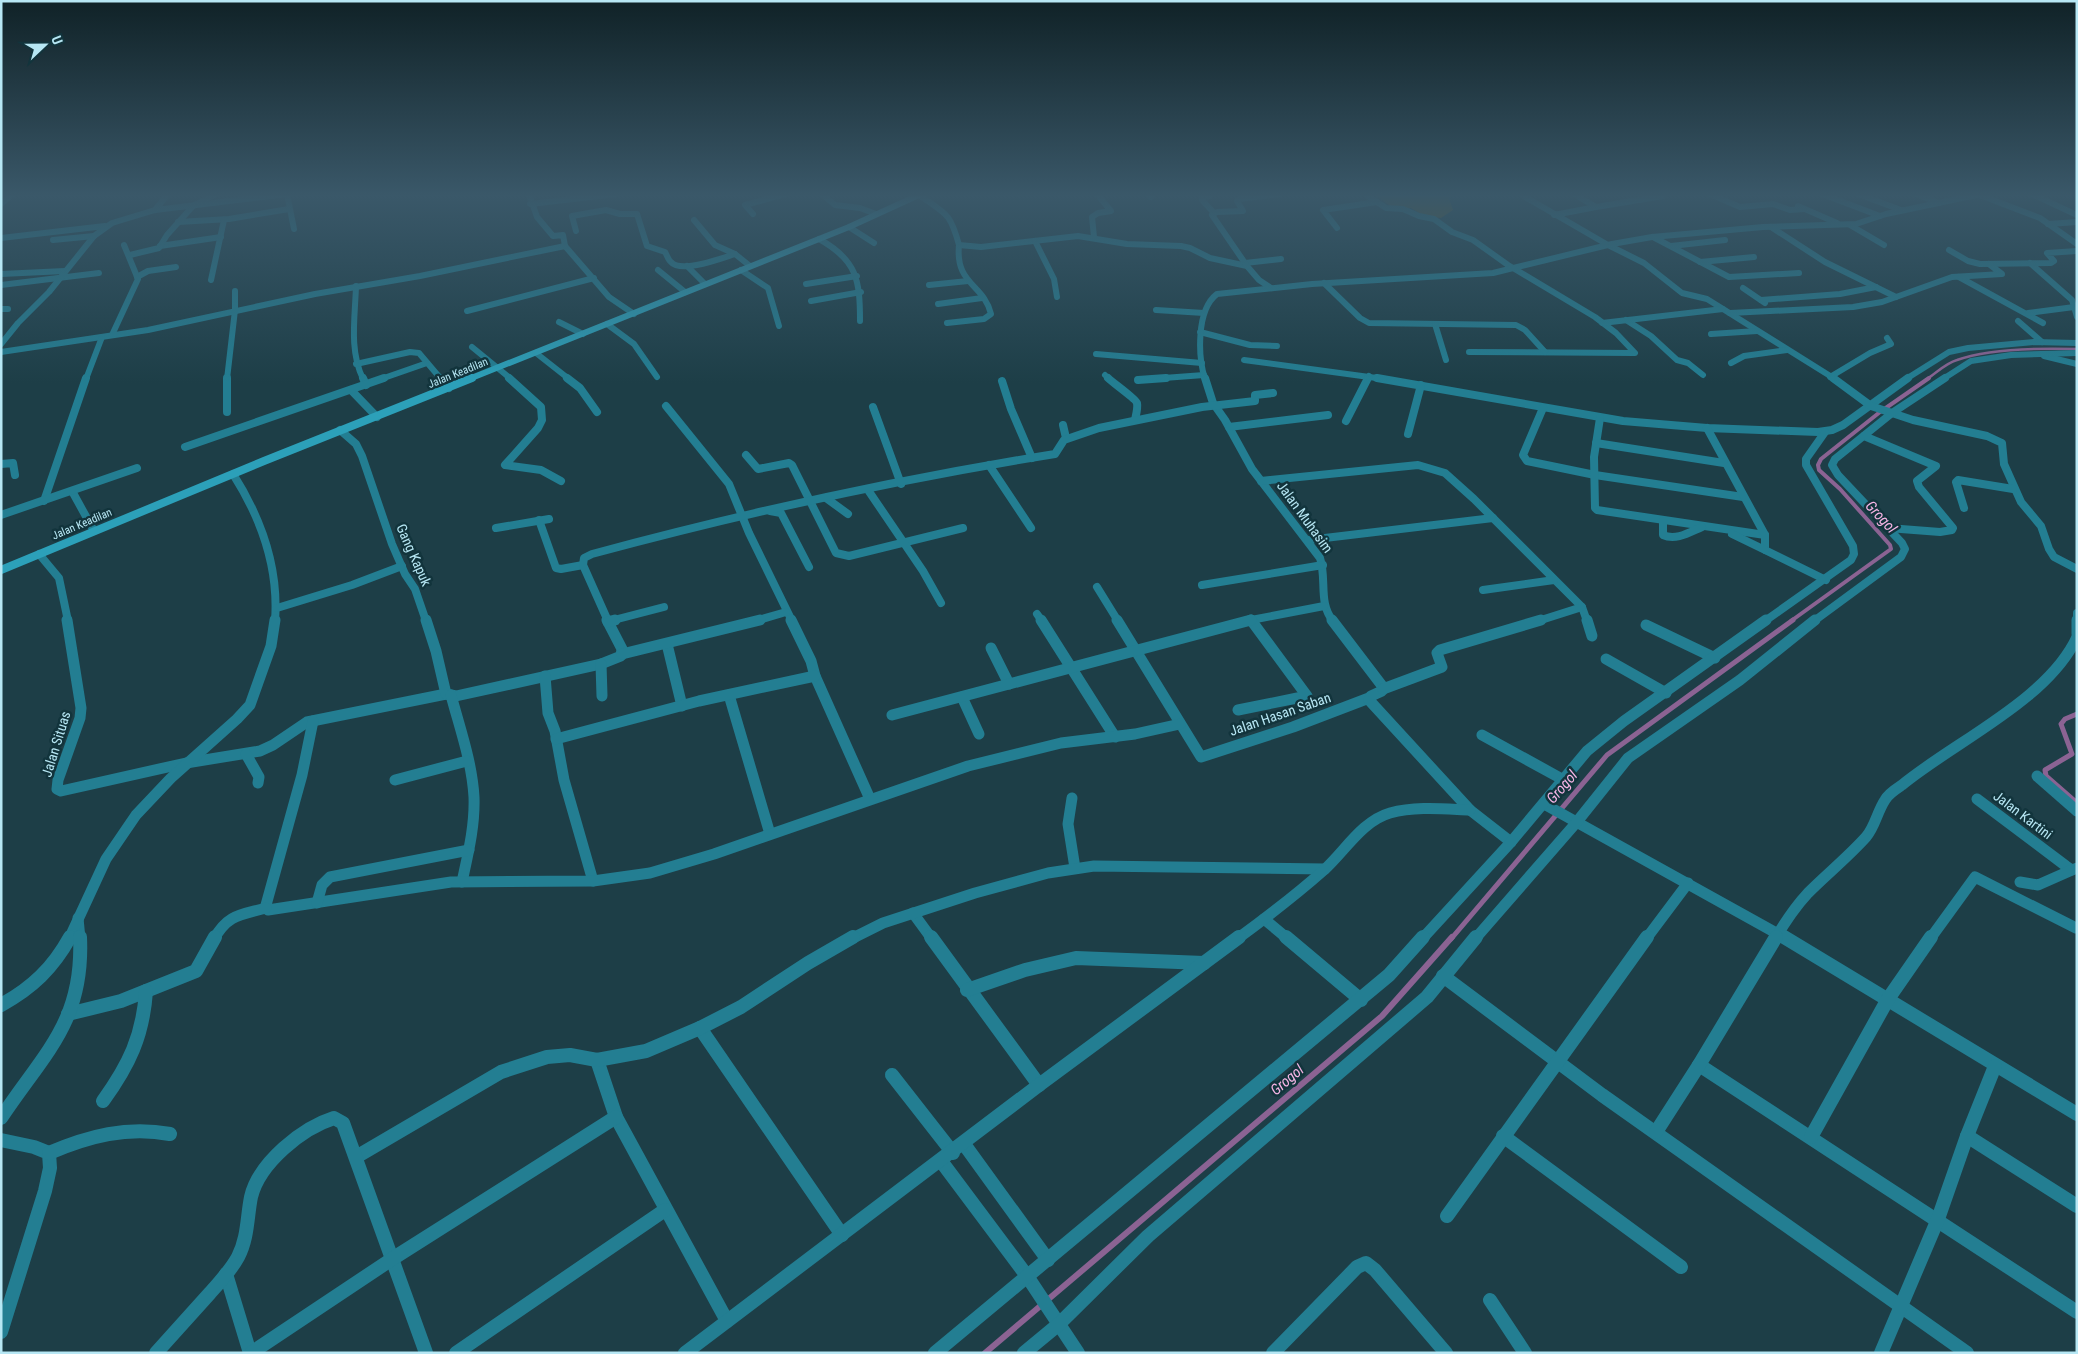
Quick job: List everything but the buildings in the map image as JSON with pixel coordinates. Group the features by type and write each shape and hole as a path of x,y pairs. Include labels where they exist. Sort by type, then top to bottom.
{"main road":[{"name":"Jalan Keadilan","path":"1,570 45,561 94,531 340,430 583,334 609,326 685,292 774,257"}],"street":[{"path":"1,344 18,323 50,292 76,257"},
{"path":"112,335 137,283 137,277 133,272 130,257"},
{"path":"211,280 216,257"},
{"path":"1,352 148,330 235,310 356,286 432,274 512,257"},
{"path":"575,257 615,302 634,314"},
{"path":"668,257 672,264 689,266 723,257"},
{"path":"739,257 750,266"},
{"path":"844,257 851,263 857,276 861,292 860,321"},
{"path":"947,323 989,318 991,311 968,281 959,264 958,257"},
{"path":"1043,257 1054,280 1057,297"},
{"path":"1208,257 1246,264 1281,259"},
{"path":"1241,257 1261,281 1272,288"},
{"path":"1469,352 1635,353 1616,333 1602,323 1498,257"},
{"path":"1156,310 1204,313 1213,297 1217,294 1324,283 1484,274 1558,257"},
{"path":"1632,257 1644,263 1682,292 1702,296 1830,377 1872,406 1891,413 2000,441 2003,448 2004,464 2013,489 2041,526 2051,553 2059,560 2077,569"},
{"path":"1691,257 1729,278 1799,273"},
{"path":"1700,262 1752,257"},
{"path":"1817,257 1896,297"},
{"path":"1963,257 1972,262 1989,264 2053,262 2050,257"},
{"path":"1602,323 1726,311 1778,312 1845,308 1882,302 1945,279 2002,274 1989,264"},
{"path":"2030,264 2072,300 2077,317"},
{"path":"689,266 707,283"},
{"path":"137,277 148,271 176,267"},
{"path":"658,270 685,292"},
{"path":"741,270 768,288 779,326"},
{"path":"1,274 65,271"},
{"path":"1,284 100,273"},
{"path":"806,284 857,276"},
{"path":"1958,277 2028,313 2043,323"},
{"path":"467,311 594,278"},
{"path":"929,286 968,281"},
{"path":"1324,283 1365,322 1376,324 1519,326 1528,331 1540,348 1546,352"},
{"path":"356,286 353,327 356,364 366,385"},
{"path":"1761,300 1840,294 1876,286"},
{"path":"1743,288 1778,312"},
{"path":"227,412 227,367 235,310 235,291"},
{"path":"811,301 861,292"},
{"path":"938,304 982,298"},
{"path":"2028,313 2074,307"},
{"name":"Jalan Muhasim","path":"1204,313 1200,332 1202,363 1204,375 1215,405 1261,481 1308,540 1323,566 1324,606 1332,622 1383,689"},
{"path":"1626,320 1651,336 1677,360 1688,363 1703,375"},
{"path":"2018,321 2042,342"},
{"path":"559,322 583,334"},
{"path":"1435,324 1446,360"},
{"path":"609,326 638,349 657,377"},
{"path":"1711,334 1757,331"},
{"path":"1200,332 1250,345 1277,346"},
{"path":"44,501 74,410 102,337"},
{"path":"1830,377 1870,353 1891,344 1887,338"},
{"path":"1244,360 1369,376 1600,418 1706,428 1825,432 1843,425 1872,406 1919,370 1949,352 1968,348 2042,342 2077,343"},
{"path":"472,347 541,407 542,414 538,428 505,465 550,472 560,481"},
{"path":"1731,363 1744,356 1787,350"},
{"path":"356,364 414,352 419,353 449,388"},
{"path":"536,353 580,388 597,412"},
{"path":"1024,1353 1155,1230 1406,1017 1427,997 1442,976 1628,758 1733,685 1830,608 1901,557 1905,549 1902,543 1838,475 1832,465 1835,459 1891,413 1970,361 1988,357 2077,353"},
{"path":"1096,354 1202,363"},
{"path":"2036,354 2077,364"},
{"path":"185,447 427,363"},
{"path":"1105,375 1118,388 1135,399 1137,403 1135,420"},
{"path":"1138,380 1204,375"},
{"path":"1346,422 1369,376"},
{"path":"1002,381 1011,409 1032,458"},
{"path":"1408,434 1421,385"},
{"path":"351,390 376,416"},
{"path":"622,654 622,649 583,565 584,558 598,552 826,498 1055,454 1060,444 1066,438 1135,420 1215,405 1254,401 1256,400 1255,395 1273,393"},
{"path":"666,406 730,484 742,517 811,661 815,676 870,799"},
{"path":"873,407 901,484"},
{"path":"1544,408 1523,455 1524,458 1531,462 1595,475 1743,496"},
{"path":"1229,427 1328,415"},
{"path":"1600,418 1596,443 1595,508 1597,510 1765,535"},
{"path":"1063,425 1066,438"},
{"path":"1706,428 1765,535 1765,550"},
{"name":"Gang Kapuk","path":"340,430 349,437 362,456 392,544 415,589 449,694 467,761 474,796 469,850 462,882"},
{"path":"935,1353 1030,1280 1048,1260 1361,1000 1412,951 1511,842 1548,807 1562,779 1586,751 1846,565 1854,554 1853,546 1806,465 1806,459 1825,432"},
{"path":"1864,436 1936,466 1917,481 1919,487 1953,528 1952,530 1940,532 1888,528"},
{"path":"1596,443 1724,463"},
{"path":"746,455 752,464 758,468 792,465 839,555 850,556 963,528"},
{"path":"1,464 13,463 15,475"},
{"path":"990,465 1031,528"},
{"path":"1261,481 1418,465 1445,473 1582,607 1592,636"},
{"path":"1,515 137,468"},
{"path":"1,1005 26,990 47,972 70,936 101,868 128,825 154,794 186,763 250,707 270,647 277,608 274,578 268,549 242,486 233,474"},
{"path":"1964,508 1956,482 1958,480 2013,489"},
{"path":"868,490 941,603"},
{"path":"72,491 94,531"},
{"path":"826,498 848,514"},
{"path":"770,511 781,513 808,567"},
{"path":"1308,540 1493,518"},
{"path":"496,528 549,519"},
{"path":"538,520 556,568 561,569 583,565"},
{"path":"1663,521 1663,534 1669,537 1703,526"},
{"path":"1723,529 1826,580"},
{"name":"Jalan Situas","path":"45,561 58,578 66,603 81,708 80,718 58,780 57,789 68,790 186,763"},
{"path":"277,608 352,585 402,566"},
{"path":"1202,586 1323,566"},
{"path":"1483,590 1554,580"},
{"path":"68,1014 113,1004 196,970 222,926 229,919 266,908 268,910 277,910 426,885 462,882 593,881 650,873 770,834 948,771 994,758 1061,743 1115,737 1180,724 1097,587"},
{"path":"892,715 1251,620 1324,606"},
{"path":"608,622 664,607"},
{"path":"1511,842 1470,810 1448,788 1410,742 1369,698 1383,689 1439,670 1442,667 1437,652 1440,650 1489,637 1582,607"},
{"path":"186,763 260,751 273,745 302,725 313,721 449,694 470,694 601,664 617,659 622,654 750,623 786,612"},
{"path":"1656,1132 1796,905 1871,830 1885,799 1904,783 2023,699 2058,666 2072,649 2077,636 2077,613"},
{"path":"1037,614 1115,737"},
{"path":"1238,710 1307,696 1251,620"},
{"path":"1646,626 1715,658"},
{"path":"667,644 682,706"},
{"path":"991,648 1009,684"},
{"path":"1606,659 1666,693"},
{"path":"601,664 602,696"},
{"path":"545,676 548,713 555,731 564,780 593,881"},
{"path":"556,739 729,694 815,676"},
{"path":"729,694 770,834"},
{"path":"962,697 979,734"},
{"name":"Jalan Hasan Saban","path":"1180,724 1201,757 1293,727 1369,698"},
{"path":"266,908 302,775 313,721"},
{"path":"1482,735 1562,779"},
{"path":"246,754 259,777 258,782"},
{"path":"395,780 467,761"},
{"path":"2037,776 2077,811"},
{"path":"1072,798 1068,807 1066,828 1075,868"},
{"name":"Jalan Kartini","path":"1976,799 2074,869"},
{"path":"1548,807 1777,933 1995,1066 2076,1110"},
{"path":"685,1353 953,1153 1039,1084 1264,919 1324,869 1362,830 1390,813 1418,808 1470,810"},
{"path":"317,903 320,886 324,880 330,877 469,850"},
{"path":"356,1157 481,1082 517,1065 540,1058 560,1055 597,1060 646,1050 700,1028 741,1007 844,942 883,923 1001,885 1075,868 1121,866 1324,869"},
{"path":"2020,882 2038,885 2074,869"},
{"path":"1811,1137 1888,999 1972,879 1982,879 2076,928"},
{"path":"1447,1216 1623,970 1688,883"},
{"path":"913,913 967,990 1039,1084"},
{"path":"1,1118 52,1045 68,1014 80,963 81,939 78,917"},
{"path":"1264,919 1361,1000"},
{"path":"967,990 1025,970 1076,958 1204,963"},
{"path":"1442,976 1558,1063 1967,1353"},
{"path":"103,1101 117,1082 142,1028 146,991"},
{"path":"700,1028 842,1235"},
{"path":"597,1060 616,1116 727,1322"},
{"path":"1699,1065 1938,1219 2077,1312"},
{"path":"1881,1353 1938,1219 1967,1136 1995,1066"},
{"path":"892,1075 953,1153 1048,1260"},
{"path":"226,1274 251,1353 392,1259 616,1116"},
{"path":"156,1353 226,1274 244,1246 253,1190 258,1179 291,1144 319,1122 334,1118 343,1124 356,1157 426,1353"},
{"path":"2,1141 34,1147 48,1153 81,1140 122,1130 144,1129 170,1134"},
{"path":"1503,1136 1681,1267"},
{"path":"1967,1136 2077,1206"},
{"path":"1,1332 45,1191 50,1168 48,1153"},
{"path":"953,1153 1030,1280 1078,1353"},
{"path":"456,1353 665,1210"},
{"path":"1273,1353 1357,1267 1366,1263 1375,1270 1446,1353"},
{"path":"1490,1300 1525,1353"}],"waterway":[{"name":"Grogol","path":"1927,379 1953,361 1970,356 2000,351 2077,349"},
{"name":"Grogol","path":"1791,621 1891,549 1890,545 1840,489 1819,470 1818,465 1821,459 1880,412 1929,378"},
{"name":"Grogol","path":"1451,939 1607,755 1793,620"},
{"name":"Grogol","path":"2077,714 2065,719 2061,724 2072,754 2045,770 2046,776 2077,803"},
{"name":"Grogol","path":"985,1353 1382,1016 1452,937"}]}
